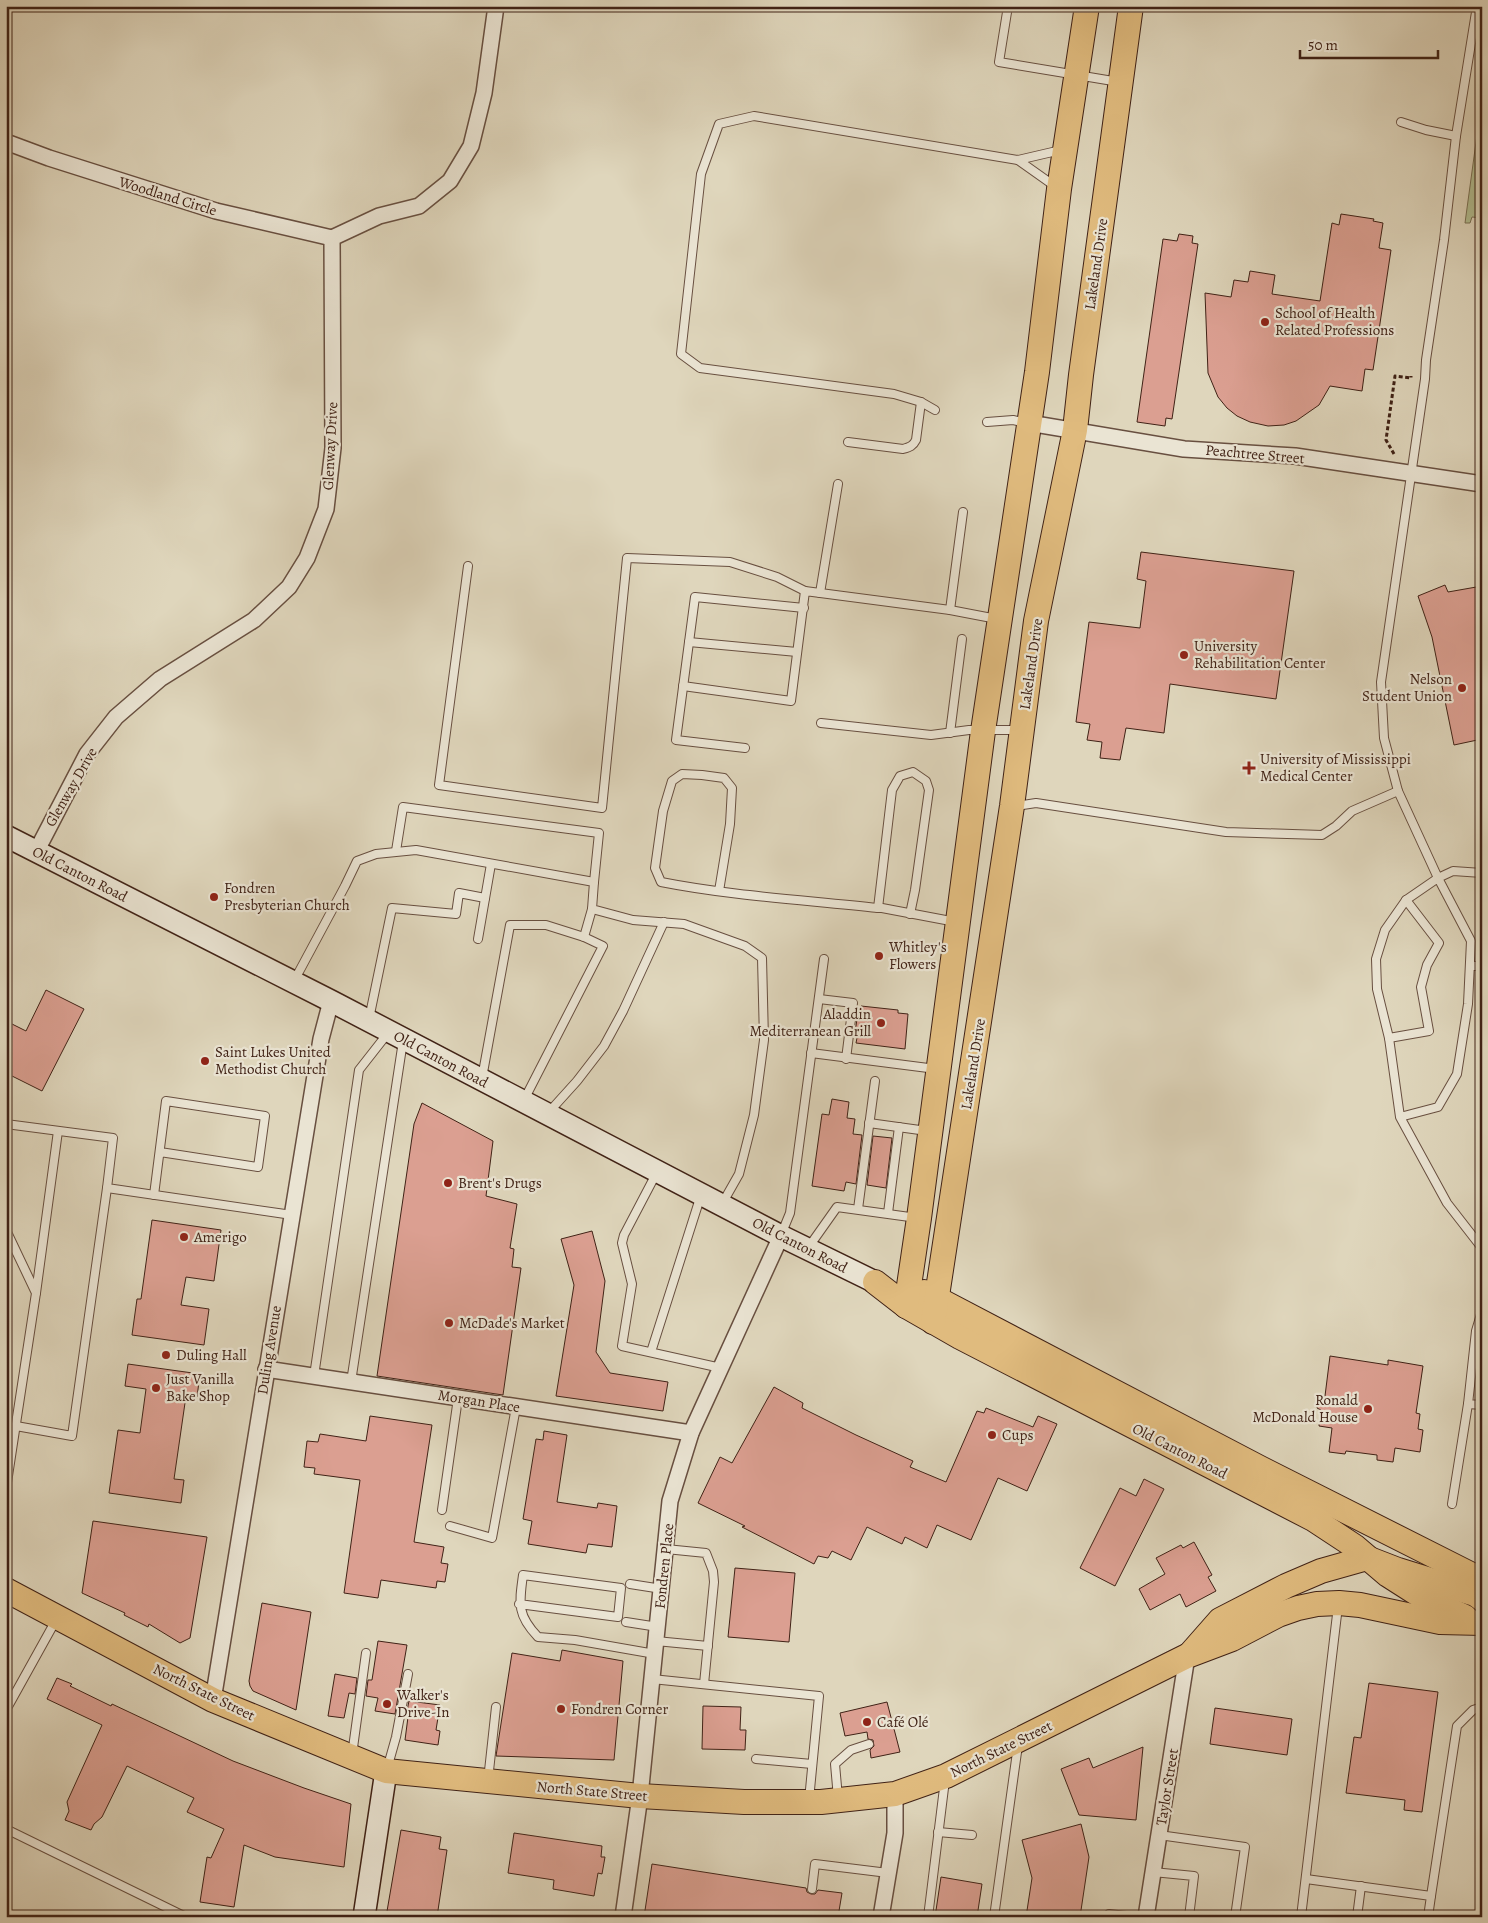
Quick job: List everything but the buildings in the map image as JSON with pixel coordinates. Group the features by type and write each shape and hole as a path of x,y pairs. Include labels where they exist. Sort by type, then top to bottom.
{"main road":[{"path":"908,1296 920,1218 983,731 1029,424 1086,6"},
{"name":"Lakeland Drive","path":"933,1322 1012,806 1036,622 1076,430 1081,375 1131,6"},
{"name":"Old Canton Road","path":"875,1282 908,1296 937,1298 1260,1468 1482,1580"},
{"name":"Old Canton Road","path":"908,1296 933,1322 1031,1375 1313,1519 1354,1546 1388,1575 1424,1598 1455,1613 1482,1622"},
{"path":"1367,1558 1398,1570 1476,1594 1482,1599"},
{"name":"North State Street","path":"1187,1656 1220,1620 1286,1586 1312,1575 1367,1558"},
{"name":"North State Street","path":"6,1590 213,1700 386,1771 640,1796 744,1802 808,1802 895,1794 946,1776 1187,1656 1232,1639 1278,1615 1318,1604 1360,1605 1440,1622 1482,1622"}],"street":[{"path":"332,238 379,216 419,206 450,181 471,146 484,93 496,6"},
{"name":"Woodland Circle","path":"6,142 49,158 216,211 332,238"},
{"name":"Glenway Drive","path":"36,852 87,754 116,717 160,679 254,620 288,587 307,558 326,509 333,448 332,238"},
{"name":"Peachtree Street","path":"1029,424 1076,430 1184,449 1295,456 1482,484"},
{"name":"Old Canton Road","path":"6,836 331,1001 807,1250 875,1282"},
{"name":"Duling Avenue","path":"213,1700 321,1039 331,1001"},
{"name":"Fondren Place","path":"623,1917 640,1796 670,1501 691,1433 781,1236"},
{"name":"Morgan Place","path":"266,1369 691,1433"},
{"name":"Taylor Street","path":"1146,1917 1187,1656"},
{"path":"364,1917 386,1771"},
{"path":"881,1917 895,1833 895,1794"}],"lane":[{"path":"1008,6 999,62 1121,82"},
{"path":"1400,1118 1438,1107 1457,1074 1468,1004 1471,941 1438,878 1398,791 1384,738 1381,682 1412,473 1444,240 1456,136 1477,6"},
{"path":"936,410 906,396 886,392 700,368 681,354 701,174 719,124 754,116 1018,160 1065,149"},
{"path":"1401,122 1426,130 1456,136"},
{"path":"1018,160 1060,189"},
{"path":"848,442 903,449 909,448 916,440 921,402"},
{"path":"987,422 1013,420 1029,424"},
{"path":"820,593 838,484"},
{"path":"950,610 963,512"},
{"path":"468,566 438,785 602,808 627,558 730,562 777,577 805,591 950,610 999,619"},
{"path":"684,686 791,701 805,591"},
{"path":"745,748 676,740 695,597 804,608"},
{"path":"950,733 962,639"},
{"path":"689,642 797,652"},
{"path":"821,723 931,735 969,730 1021,730"},
{"path":"878,908 892,790 900,776 913,772 926,781 929,790 910,914"},
{"path":"719,891 730,824 732,788 724,778 682,774 672,780 665,803 656,868 661,882 719,891 878,908 958,922"},
{"path":"1012,806 1036,803 1226,832 1322,835 1336,826 1352,811 1398,791"},
{"path":"396,852 403,808 599,834 592,909 584,937"},
{"path":"293,982 341,895 357,861 376,854 416,850 594,882"},
{"path":"478,939 491,864"},
{"path":"1482,873 1453,872 1438,878 1406,900 1385,930 1376,959 1376,989 1389,1038 1400,1118 1447,1203 1482,1248"},
{"path":"369,1021 392,908 456,914 459,893 485,898"},
{"path":"1389,1038 1429,1031 1421,987 1427,965 1439,943 1406,900"},
{"path":"592,909 633,920 684,924 745,946 762,958 764,1040 754,1115 739,1174 721,1205"},
{"path":"546,1114 577,1081 604,1046 623,1011 664,922"},
{"path":"482,1080 510,925 546,925 584,937 603,946 524,1102"},
{"path":"781,1236 790,1213 824,959"},
{"path":"1470,966 1482,966"},
{"path":"819,999 853,1004 846,1058"},
{"path":"314,1376 359,1070 396,1035"},
{"path":"351,1382 396,1035"},
{"path":"811,1054 939,1070"},
{"path":"858,1209 868,1153 869,1123 875,1081"},
{"path":"154,1195 166,1101 265,1116 258,1167 160,1152"},
{"path":"869,1123 931,1132"},
{"path":"6,1124 113,1138 72,1436 16,1426"},
{"path":"888,1213 893,1156 899,1127"},
{"path":"6,1488 36,1293 58,1131"},
{"path":"657,1172 624,1235 622,1243 632,1284 622,1346 721,1368"},
{"path":"106,1188 292,1215"},
{"path":"651,1352 701,1195"},
{"path":"807,1250 837,1207 920,1218"},
{"path":"6,1230 36,1293"},
{"path":"1452,1504 1468,1404 1476,1331 1482,1311"},
{"path":"1472,1361 1482,1362"},
{"path":"442,1510 458,1398"},
{"path":"1468,1404 1482,1405"},
{"path":"450,1526 492,1538 516,1407"},
{"path":"666,1549 706,1554 713,1571 714,1582 704,1684"},
{"path":"519,1604 618,1616 621,1588 523,1575 519,1604 526,1625 538,1637 575,1640 656,1641 708,1646"},
{"path":"630,1584 662,1589"},
{"path":"1301,1917 1338,1603"},
{"path":"6,1710 58,1617"},
{"path":"626,1622 656,1641"},
{"path":"352,1757 366,1653"},
{"path":"386,1771 396,1737 408,1674"},
{"path":"652,1679 819,1696 808,1802"},
{"path":"488,1781 496,1707"},
{"path":"1428,1917 1457,1726 1473,1710 1482,1707"},
{"path":"994,1917 1018,1741"},
{"path":"838,1800 835,1764 850,1750 869,1744"},
{"path":"756,1759 812,1764"},
{"path":"928,1917 946,1776"},
{"path":"6,1829 186,1917"},
{"path":"938,1832 972,1835"},
{"path":"1159,1835 1246,1847 1236,1917"},
{"path":"812,1889 816,1864 888,1873"},
{"path":"1154,1872 1194,1876 1189,1917"},
{"path":"1306,1879 1431,1896"},
{"path":"1357,1917 1362,1886"},
{"path":"1109,1914 1135,1917"}],"path":[{"path":"1412,368 1411,378 1395,376 1386,440 1394,454 1414,457"}],"green space":[{"path":"1482,98 1482,218 1472,217 1470,223 1465,223"}],"place":[{"name":"School of Health Related Professions","path":"1265,322"},
{"name":"University Rehabilitation Center","path":"1184,655"},
{"name":"Nelson Student Union","path":"1462,688"},
{"name":"University of Mississippi Medical Center","path":"1249,768"},
{"name":"Fondren Presbyterian Church","path":"214,897"},
{"name":"Whitley's Flowers","path":"879,956"},
{"name":"Aladdin Mediterranean Grill","path":"881,1023"},
{"name":"Saint Lukes United Methodist Church","path":"205,1061"},
{"name":"Brent's Drugs","path":"448,1183"},
{"name":"Amerigo","path":"184,1237"},
{"name":"McDade's Market","path":"449,1323"},
{"name":"Duling Hall","path":"166,1355"},
{"name":"Just Vanilla Bake Shop","path":"156,1388"},
{"name":"Ronald McDonald House","path":"1368,1409"},
{"name":"Cups","path":"992,1435"},
{"name":"Walker's Drive-In","path":"387,1704"},
{"name":"Fondren Corner","path":"561,1709"},
{"name":"Café Olé","path":"867,1722"}]}
